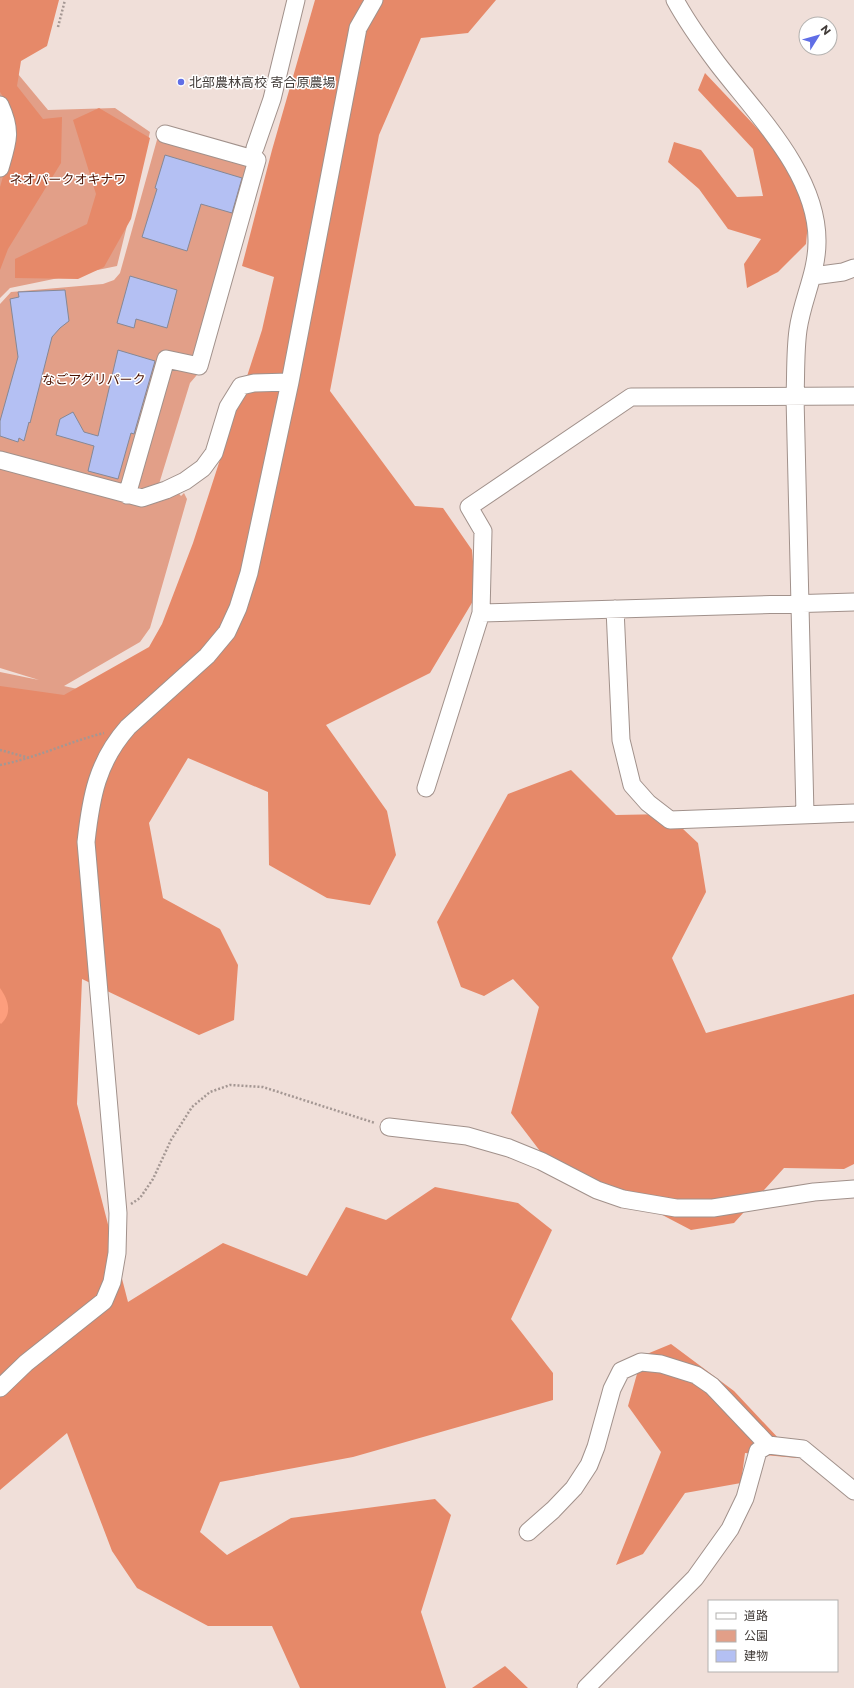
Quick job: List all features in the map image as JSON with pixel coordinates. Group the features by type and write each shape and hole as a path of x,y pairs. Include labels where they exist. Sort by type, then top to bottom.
{"street":[{"path":"255,148 272,99 296,0"},
{"path":"0,1388 26,1363 104,1301 112,1282 117,1253 118,1213 86,842 89,809 96,779 107,755 117,739 128,727 208,656 227,632 238,608 248,573 290,382 358,28 374,0"},
{"path":"675,0 716,62 764,122 789,157 806,189 814,211 818,241 812,276 798,330 795,397 805,814"},
{"path":"0,105 7,120 9,136 0,168"},
{"path":"127,495 166,359 199,366 257,160 165,134"},
{"path":"812,276 843,272 854,268"},
{"path":"0,460 142,498 166,490 185,481 203,468 214,453 228,408 241,386 254,383 290,382"},
{"path":"426,788 481,613 483,531 469,507 632,397 854,396"},
{"path":"481,613 801,602 854,602"},
{"path":"615,609 621,740 632,785 648,803 670,820 854,813"},
{"path":"389,1127 467,1136 509,1148 541,1161 597,1190 624,1199 676,1208 713,1208 814,1192 854,1189"},
{"path":"528,1532 554,1510 574,1488 589,1465 596,1447 612,1389 620,1371 641,1362 661,1364 696,1375 712,1386 768,1445"},
{"path":"586,1688 695,1578 730,1529 744,1498 758,1451 768,1445 803,1449 854,1490"}],"path":[{"path":"58,27 66,0"},
{"path":"0,765 30,758 65,744 128,727"},
{"path":"0,750 30,758"},
{"path":"118,1213 140,1198 153,1179 171,1140 192,1108 210,1092 230,1085 263,1087 389,1127"}],"green space":[{"name":"ネオパークオキナワ","path":"0,0 8,62 48,110 115,108 150,132 117,266 10,288 0,298"},
{"name":"なごアグリパーク","path":"160,129 262,158 202,369 190,383 159,484 167,480 181,496 184,493 187,499 150,628 140,642 64,686 82,690 0,858 0,672 39,680 0,668 0,304 11,292 103,284 114,280 120,273"}],"shaded area":[{"path":"0,0 59,0 47,46 21,61 17,86 43,119 62,117 61,163 8,249 0,270 0,187 14,138 12,111 0,92"},
{"path":"315,0 496,0 468,33 421,38 379,135 330,391 415,506 443,508 472,550 476,596 430,673 326,725 387,811 396,855 370,905 327,898 269,865 268,792 188,758 149,823 163,898 220,929 238,965 234,1020 199,1035 82,979 77,1104 128,1302 223,1243 307,1276 346,1207 386,1220 435,1187 518,1203 552,1230 511,1319 553,1373 553,1400 353,1457 220,1482 200,1532 227,1555 291,1518 435,1499 451,1515 421,1612 446,1688 300,1688 272,1626 208,1626 137,1588 112,1551 67,1433 0,1490 0,686 64,695 149,647 162,624 193,543 262,330 274,277 242,266 272,150"},
{"path":"705,73 774,146 809,211 806,244 778,272 747,288 744,264 761,239 728,229 699,189 668,162 674,142 701,150 737,197 763,196 753,149 698,90"},
{"path":"99,108 150,138 131,219 104,267 78,279 15,278 15,259 87,224 96,194 73,120"},
{"path":"571,770 616,815 667,814 698,843 706,892 672,958 706,1033 854,994 854,1164 844,1169 784,1168 734,1223 691,1230 540,1151 511,1113 539,1007 513,979 484,996 461,987 437,922 508,794"},
{"path":"0,988 8,1006 7,1015 1,1024 0,1023"},
{"path":"671,1344 734,1391 797,1458 745,1453 741,1483 685,1493 643,1554 616,1565 661,1452 628,1406 642,1356"},
{"path":"505,1666 528,1688 472,1688"}],"building":[{"path":"165,155 242,178 232,213 201,204 187,251 142,237 157,189 155,188"},
{"path":"130,276 177,290 167,328 136,319 134,328 117,323"},
{"path":"65,290 69,321 52,337 24,441 19,438 18,442 0,436 0,421 18,357 10,299 19,297 18,292"},
{"path":"118,350 155,361 134,434 131,433 118,479 88,471 94,446 56,435 60,419 73,412 84,432 98,436"}],"place":[{"name":"北部農林高校 寄合原農場","path":"181,82"}]}
